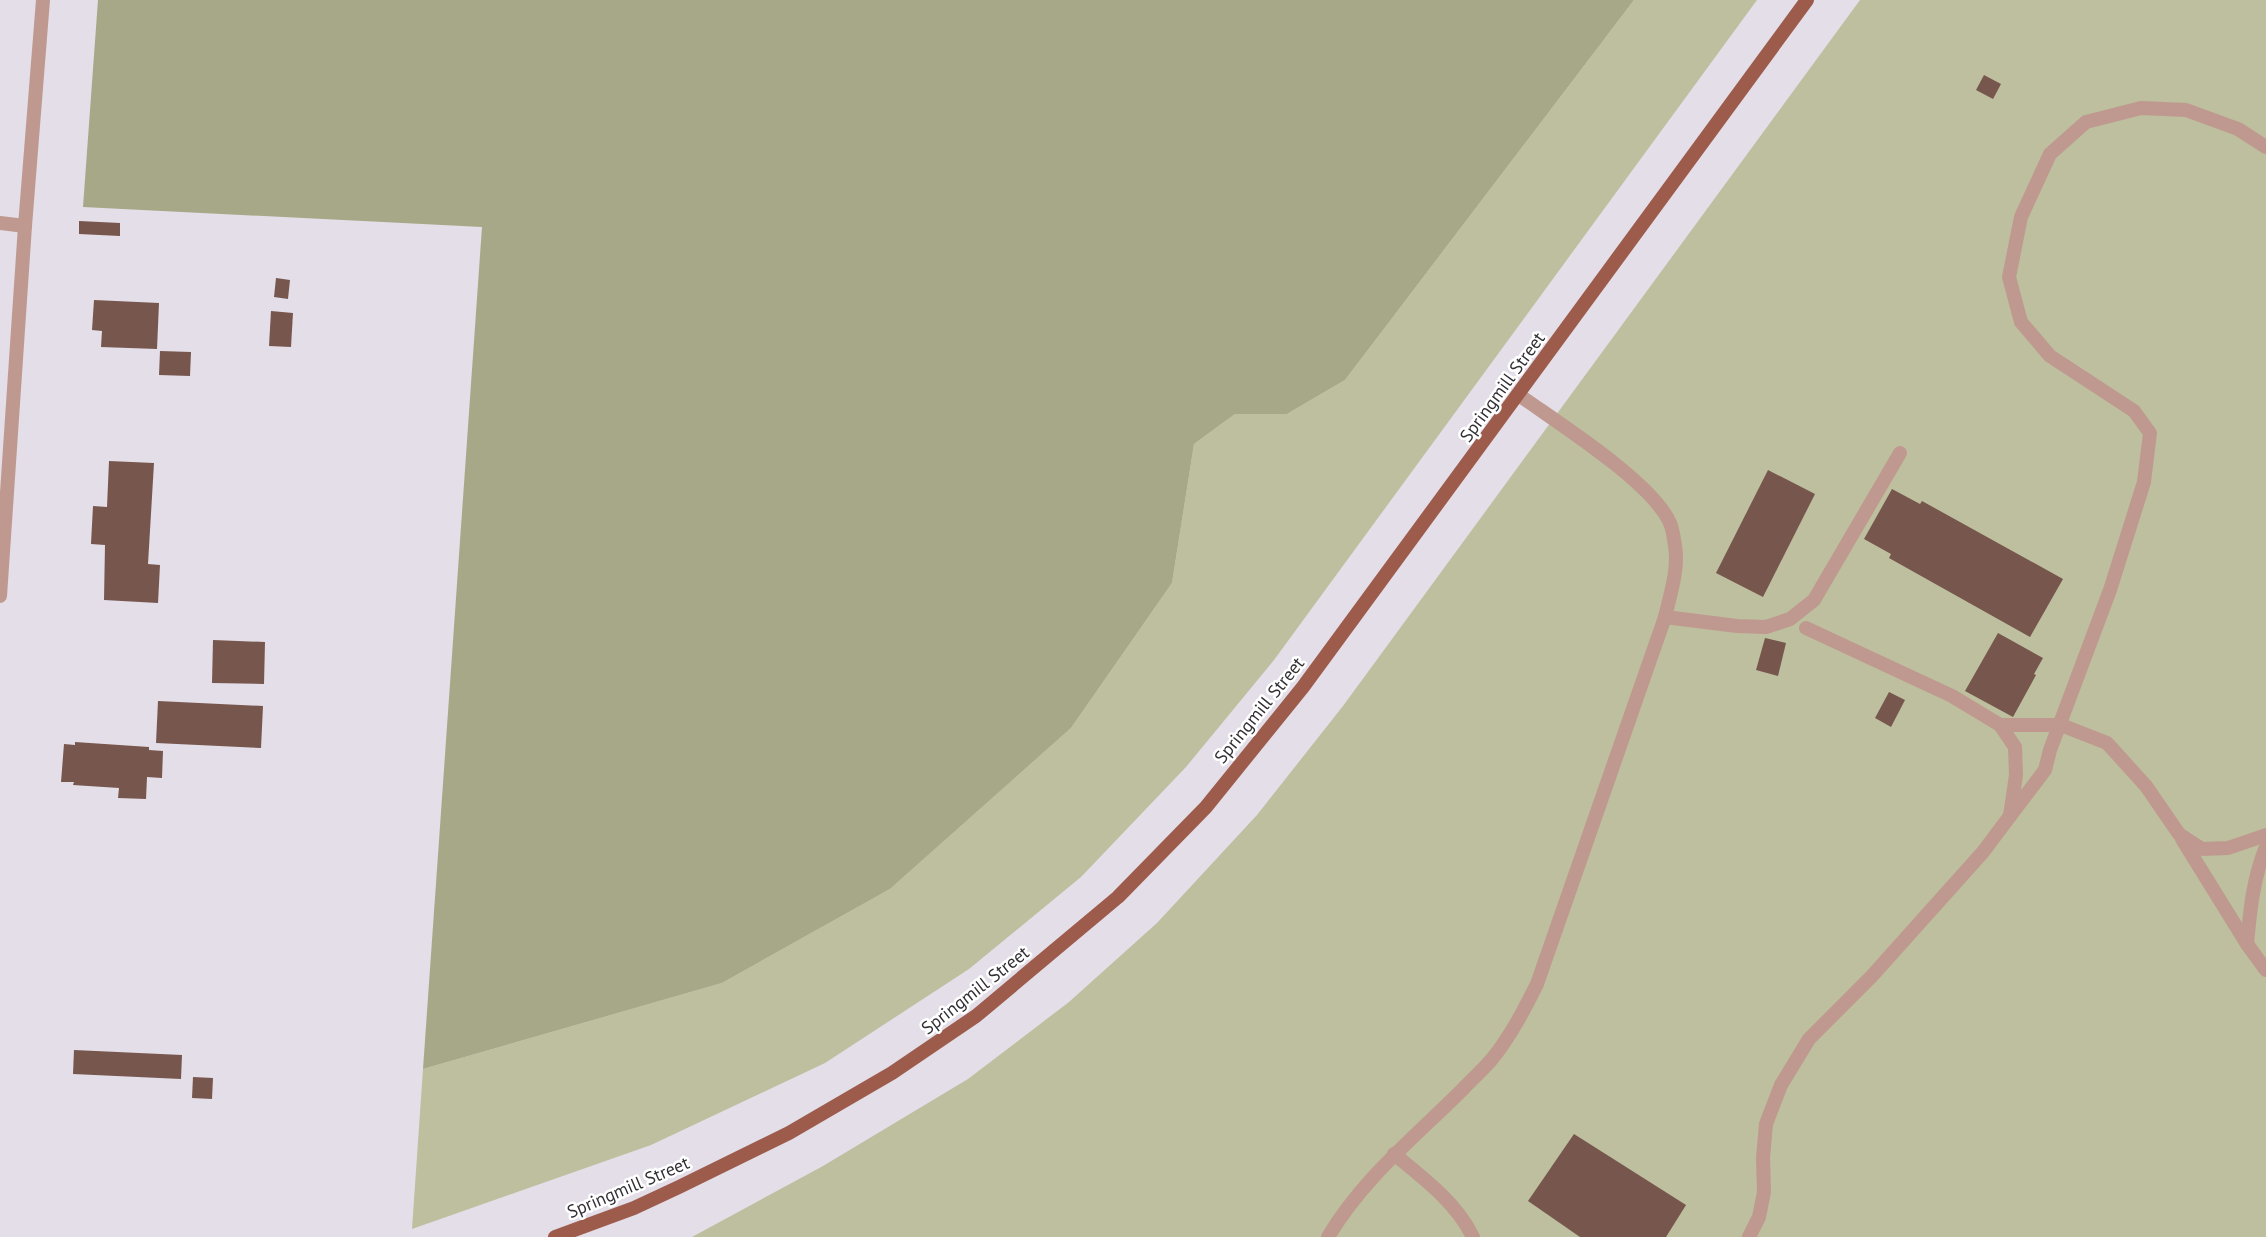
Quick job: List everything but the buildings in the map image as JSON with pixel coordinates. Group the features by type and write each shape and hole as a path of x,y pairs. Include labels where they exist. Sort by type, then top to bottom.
{"main road":[{"name":"Springmill Street","path":"555,1237 634,1208 789,1133 847,1101 934,1047 962,1026 1076,934 1118,897 1199,814 1252,752 1303,687 1807,0"}],"street":[{"path":"0,596 25,226 43,0"},
{"path":"1748,1237 1759,1217 1764,1192 1763,1158 1766,1124 1781,1086 1809,1039 1914,931 1983,852 2045,770 2050,750 2061,725 2110,590 2144,482 2150,433 2134,411 2050,356 2021,322 2010,277 2021,217 2050,154 2086,122 2141,108 2186,110 2238,129 2266,147"},
{"path":"0,223 25,226"},
{"path":"1328,1237 1343,1212 1394,1154 1492,1059 1518,1020 1537,984 1665,618 1675,571 1676,547 1670,524 1659,506 1619,468 1519,395"},
{"path":"1665,618 1737,626 1766,627 1790,619 1814,600 1900,453"},
{"path":"1806,628 1952,696 2000,724 2015,747 2016,775 2010,816"},
{"path":"2000,724 2061,725 2107,743 2146,786 2179,834 2247,944 2266,970"},
{"path":"2179,834 2202,849 2228,848 2266,835"},
{"path":"2247,944 2250,908 2259,865 2266,847"},
{"path":"1394,1154 1433,1186 1454,1208 1472,1237"}],"green space":[{"path":"98,0 1634,0 1345,380 1287,414 1235,414 1194,444 1172,583 1071,728 890,889 722,983 423,1069 482,227 83,207"},
{"path":"1634,0 1757,0 1274,660 1186,767 1081,877 969,969 825,1063 651,1145 412,1229 423,1069 722,983 890,889 1071,728 1172,583 1194,444 1235,414 1287,414 1345,380"},
{"path":"1860,0 2266,0 2266,1237 692,1237 823,1166 968,1079 1069,1002 1157,923 1257,815 1343,706"}]}
